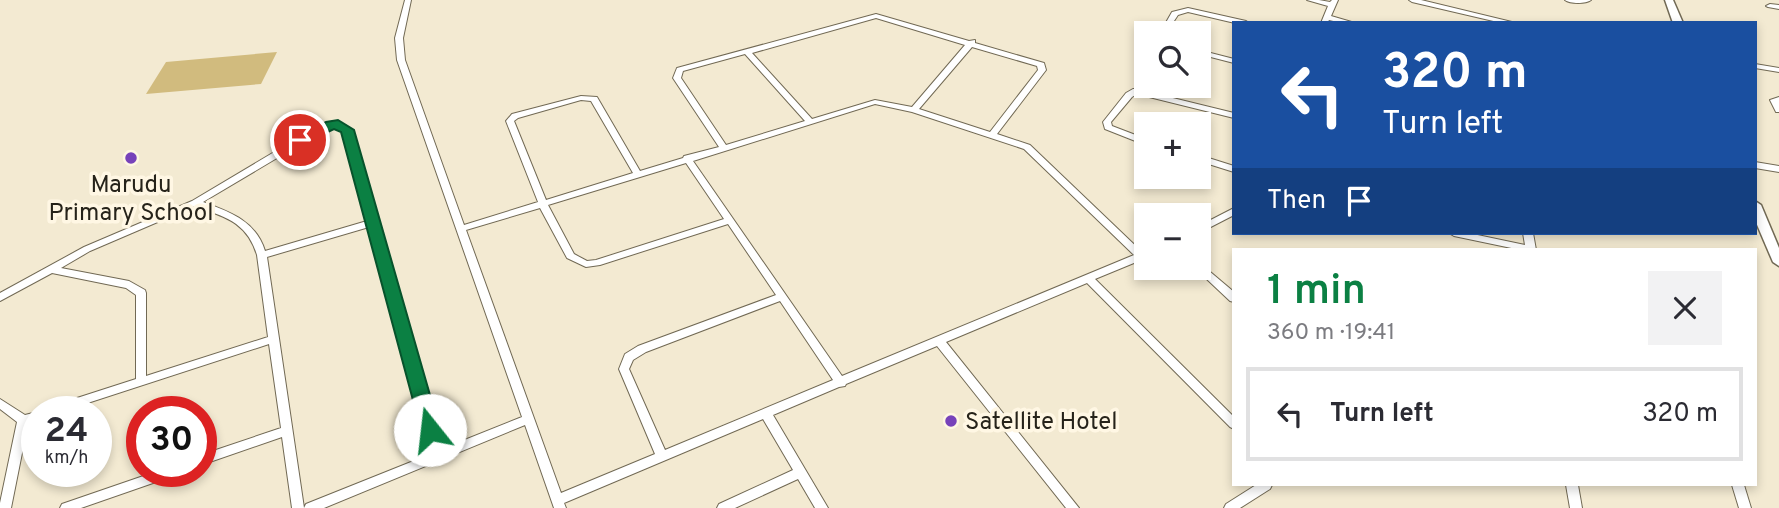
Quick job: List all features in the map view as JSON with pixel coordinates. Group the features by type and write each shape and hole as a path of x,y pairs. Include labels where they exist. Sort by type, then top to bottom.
{"street":[{"path":"408,0 399,38 401,60 558,504 662,456 1134,259"},
{"path":"1310,0 1334,3 1325,20"},
{"path":"1412,0 1504,21"},
{"path":"1568,0 1588,0"},
{"path":"1669,0 1677,21"},
{"path":"1770,6 1779,7"},
{"path":"1171,21 1175,14 1188,10 1237,21"},
{"path":"723,146 677,74 683,69 876,16 972,42 1041,65 1042,70 992,135"},
{"path":"914,110 972,42"},
{"path":"746,51 809,120"},
{"path":"1211,55 1232,60"},
{"path":"1757,66 1779,70"},
{"path":"1134,137 1108,127 1107,121 1129,95 1136,91 1232,115"},
{"path":"637,173 594,99 581,97 512,118 510,125 542,202 570,256 586,264 597,263 728,221"},
{"path":"1779,99 1773,100 1779,110"},
{"path":"460,229 723,146 875,102 914,110 1027,147 1134,246"},
{"path":"0,297 122,232 195,203 321,128 338,124 347,130 438,456"},
{"path":"687,158 841,383"},
{"path":"1211,162 1232,168"},
{"path":"1757,165 1779,169"},
{"path":"195,203 248,226 259,241 298,508"},
{"path":"1757,210 1779,262"},
{"path":"1211,223 1232,212"},
{"path":"262,255 371,223"},
{"path":"1463,235 1522,248"},
{"path":"49,269 129,285 141,293 141,381"},
{"path":"1088,278 1232,420"},
{"path":"1211,278 1232,296"},
{"path":"662,456 624,369 627,359 642,349 781,297"},
{"path":"96,396 273,339"},
{"path":"940,342 1073,508"},
{"path":"0,403 21,419"},
{"path":"766,413 822,508"},
{"path":"310,508 529,419"},
{"path":"5,508 21,430"},
{"path":"217,455 286,431"},
{"path":"723,508 801,472"},
{"path":"1230,508 1264,486"},
{"path":"1572,486 1576,508"},
{"path":"1738,486 1745,508"},
{"path":"66,508 126,487"}],"shaded area":[{"path":"277,52 261,84 146,94 166,62"}],"place":[{"name":"Marudu Primary School","path":"131,158"},
{"name":"Satellite Hotel","path":"951,421"}],"route":[{"path":"300,140 331,125 338,124 347,130 430,430"}]}
